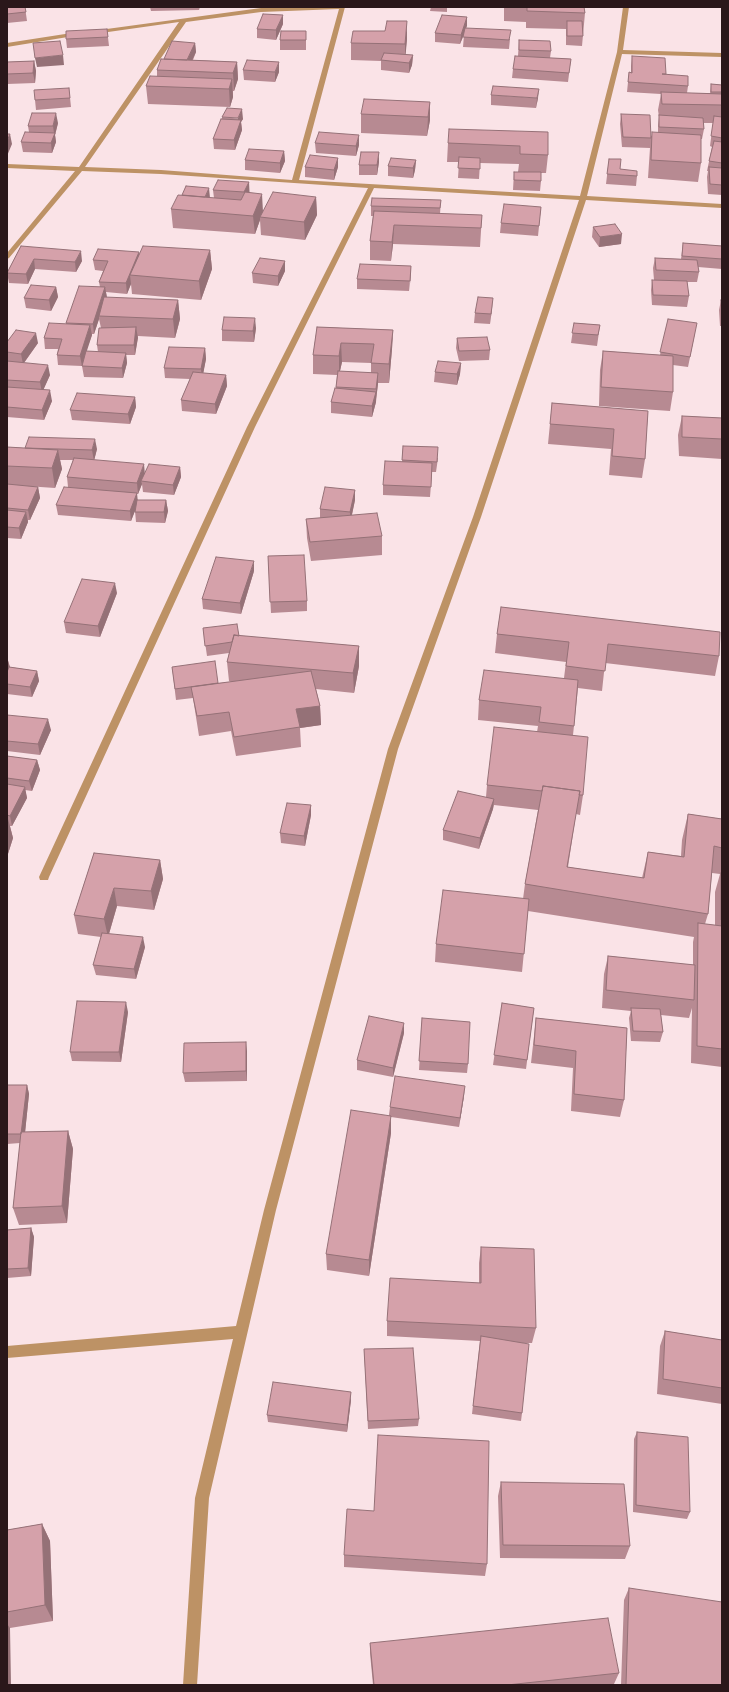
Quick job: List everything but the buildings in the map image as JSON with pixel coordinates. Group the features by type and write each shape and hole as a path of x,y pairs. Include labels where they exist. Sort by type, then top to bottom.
{"street":[{"path":"222,7 223,15"},
{"path":"90,32 261,10 340,7 295,182"},
{"path":"190,1685 202,1498 272,1203 393,749 480,509 584,198 620,52 626,7"},
{"path":"7,257 81,168 184,20"},
{"path":"7,44 82,34"},
{"path":"620,52 722,55"},
{"path":"7,166 161,172 295,182 722,206"},
{"path":"44,877 251,427 372,186"},
{"path":"7,1352 241,1332"}]}
